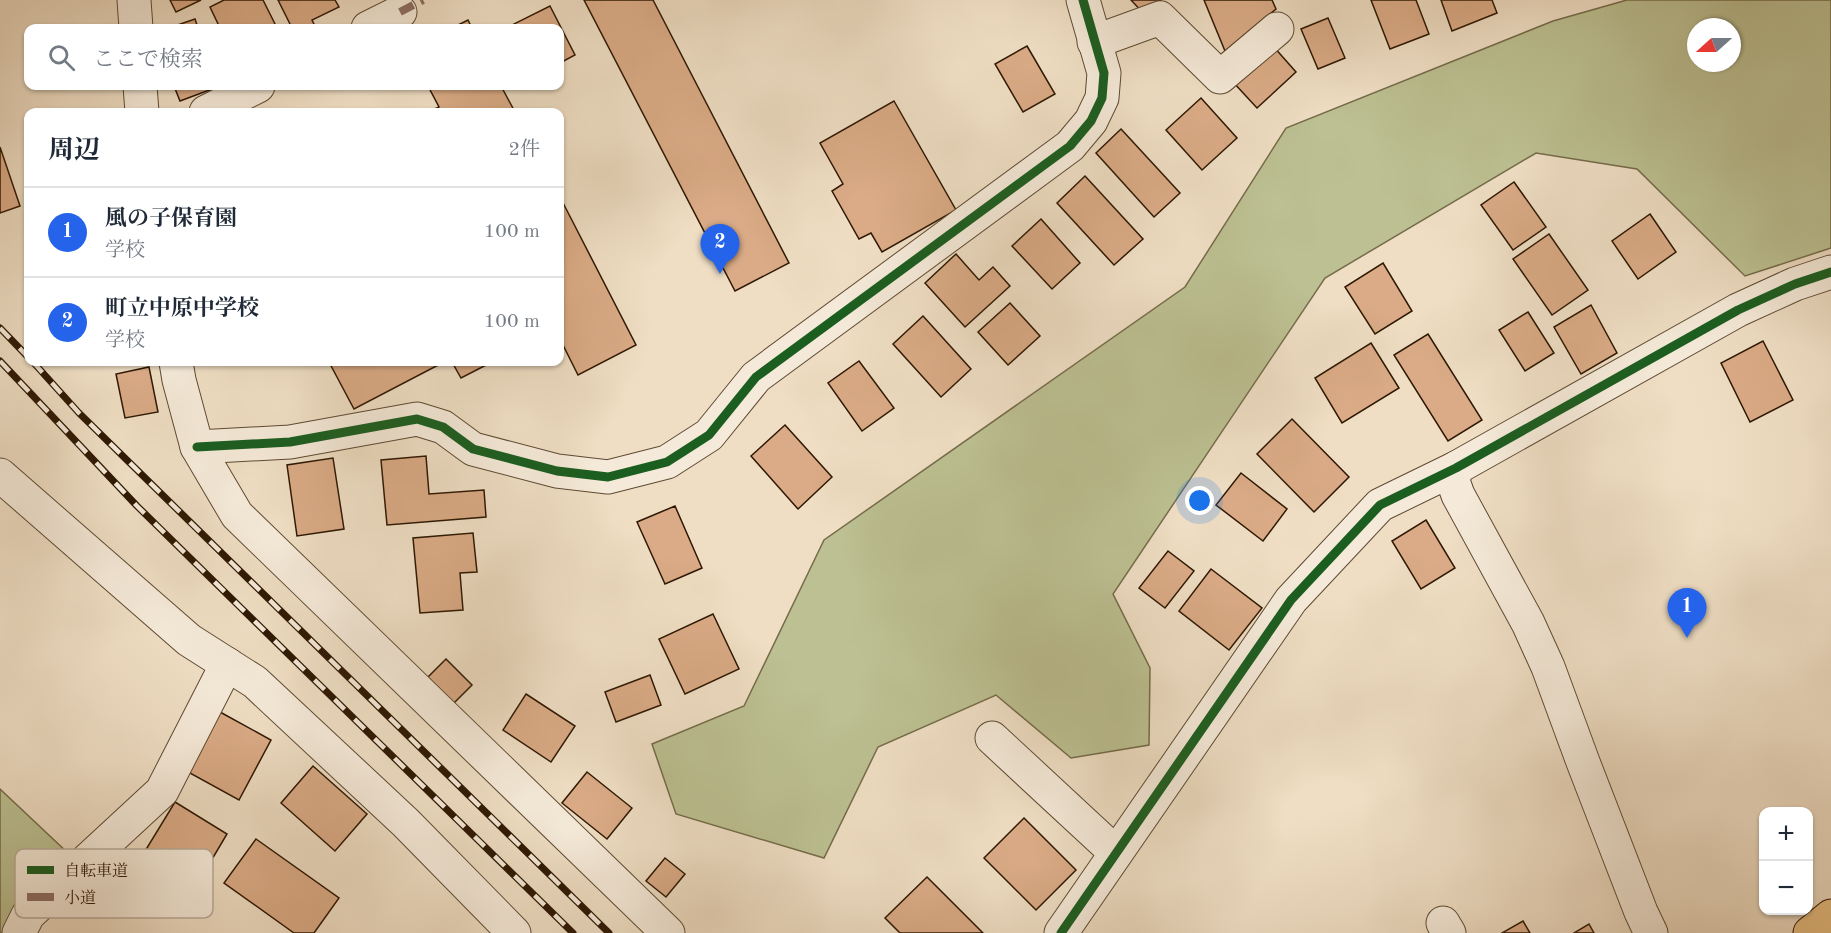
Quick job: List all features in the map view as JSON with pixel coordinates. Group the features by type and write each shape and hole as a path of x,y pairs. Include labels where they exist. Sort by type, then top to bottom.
{"main road":[{"path":"1810,933 1831,916"}],"street":[{"path":"134,0 136,24"},
{"path":"197,447 290,442 417,419 443,427 473,449 557,471 608,477 667,462 709,435 756,376 1070,146 1091,122 1102,98 1104,73 1083,0"},
{"path":"376,24 400,12"},
{"path":"1094,42 1160,18 1220,78 1277,29"},
{"path":"140,90 142,108"},
{"path":"214,108 250,90"},
{"path":"1061,933 1291,600 1380,505 1456,468 1738,310 1795,284 1831,272"},
{"path":"177,366 197,447 237,515 668,933"},
{"path":"1456,468 1454,481 1458,495 1528,622 1548,667 1582,762 1651,933"},
{"path":"0,475 189,640 255,682 397,815 514,933"},
{"path":"99,849 162,791 227,664"},
{"path":"992,738 1116,852"},
{"path":"19,933 26,918"}],"green space":[{"path":"1627,0 1831,0 1831,248 1745,276 1637,169 1536,153 1325,278 1113,594 1150,668 1149,745 1071,758 996,695 878,747 824,858 676,814 652,744 744,706 824,540 1185,287 1286,128 1553,21"},
{"path":"0,789 64,849 15,849 15,912 3,933 0,933"}],"building":[{"path":"170,0 201,0 176,12"},
{"path":"224,0 263,0 275,24 218,24 210,7"},
{"path":"278,0 335,0 339,7 312,20 314,24 290,24"},
{"path":"584,0 653,0 789,263 735,291"},
{"path":"1131,0 1161,0 1145,15"},
{"path":"1204,0 1272,0 1276,9 1225,51"},
{"path":"1371,0 1416,0 1429,34 1390,49"},
{"path":"1441,0 1492,0 1497,13 1452,31"},
{"path":"550,6 559,24 514,24"},
{"path":"1328,18 1345,58 1318,69 1301,29"},
{"path":"195,19 197,24 181,24"},
{"path":"564,33 575,55 564,61"},
{"path":"1027,46 1055,94 1023,112 995,64"},
{"path":"1273,46 1296,72 1257,108 1233,82"},
{"path":"176,90 209,90 180,101"},
{"path":"430,90 503,90 513,108 437,108 439,107"},
{"path":"1201,98 1237,138 1202,170 1166,130"},
{"path":"894,101 956,210 882,252 871,233 859,239 832,191 843,184 820,143"},
{"path":"1121,129 1180,193 1154,217 1096,153"},
{"path":"0,147 20,206 0,213"},
{"path":"1085,176 1143,239 1114,265 1057,203"},
{"path":"1514,182 1546,227 1513,250 1481,205"},
{"path":"564,205 636,345 578,375 564,347"},
{"path":"1650,214 1676,252 1638,279 1612,241"},
{"path":"1041,219 1080,263 1052,289 1012,246"},
{"path":"1549,234 1588,290 1552,315 1513,259"},
{"path":"956,254 979,280 993,267 1010,286 965,327 925,283"},
{"path":"1383,263 1412,311 1375,334 1345,287"},
{"path":"1010,303 1040,336 1008,365 978,332"},
{"path":"1591,305 1617,353 1581,374 1554,327"},
{"path":"1528,312 1554,353 1525,371 1499,330"},
{"path":"923,316 971,369 941,397 893,344"},
{"path":"1428,334 1482,420 1448,441 1394,355"},
{"path":"1763,341 1793,400 1750,422 1721,363"},
{"path":"1371,343 1399,388 1342,423 1315,378"},
{"path":"859,361 894,408 862,431 828,383"},
{"path":"331,366 436,366 354,409"},
{"path":"454,366 484,366 461,378"},
{"path":"149,367 158,412 125,418 116,374"},
{"path":"1292,419 1349,477 1314,512 1257,454"},
{"path":"785,425 832,477 798,509 751,456"},
{"path":"426,456 429,494 484,490 486,517 387,525 381,460"},
{"path":"333,458 344,529 297,536 287,465"},
{"path":"1241,473 1287,509 1263,541 1216,505"},
{"path":"675,506 702,568 665,584 637,522"},
{"path":"1426,520 1455,568 1421,589 1392,541"},
{"path":"473,533 477,572 460,573 463,610 420,613 413,538"},
{"path":"1168,551 1194,571 1165,608 1139,588"},
{"path":"1211,569 1262,608 1229,650 1179,611"},
{"path":"713,614 739,669 685,694 659,639"},
{"path":"446,659 472,685 453,704 427,678"},
{"path":"650,675 661,705 616,722 605,692"},
{"path":"526,694 575,726 551,762 503,730"},
{"path":"220,712 271,740 239,800 188,772"},
{"path":"313,766 367,814 335,851 281,803"},
{"path":"587,772 632,808 607,839 562,803"},
{"path":"175,802 227,834 213,858 213,849 146,849"},
{"path":"1024,818 1076,870 1036,910 984,858"},
{"path":"256,839 339,898 314,933 294,933 224,883"},
{"path":"665,858 685,874 666,897 646,881"},
{"path":"927,877 983,933 900,933 885,918"},
{"path":"1523,921 1530,933 1502,933"},
{"path":"1589,924 1594,933 1574,933"}],"railway":[{"path":"0,328 24,353"},
{"path":"0,361 137,506 573,933"},
{"path":"37,366 79,413 609,933"}],"marked path":[{"path":"400,12 423,0"}],"cycle path":[{"path":"197,447 290,442 417,419 443,427 473,449 557,471 608,477 667,462 709,435 756,377 1070,146 1091,121 1102,98 1104,73 1083,0"},
{"path":"1061,933 1291,600 1380,505 1456,468 1738,310 1795,284 1831,272"}],"place":[{"name":"町立中原中学校","path":"720,274"},
{"name":"風の子保育園","path":"1687,638"}]}
